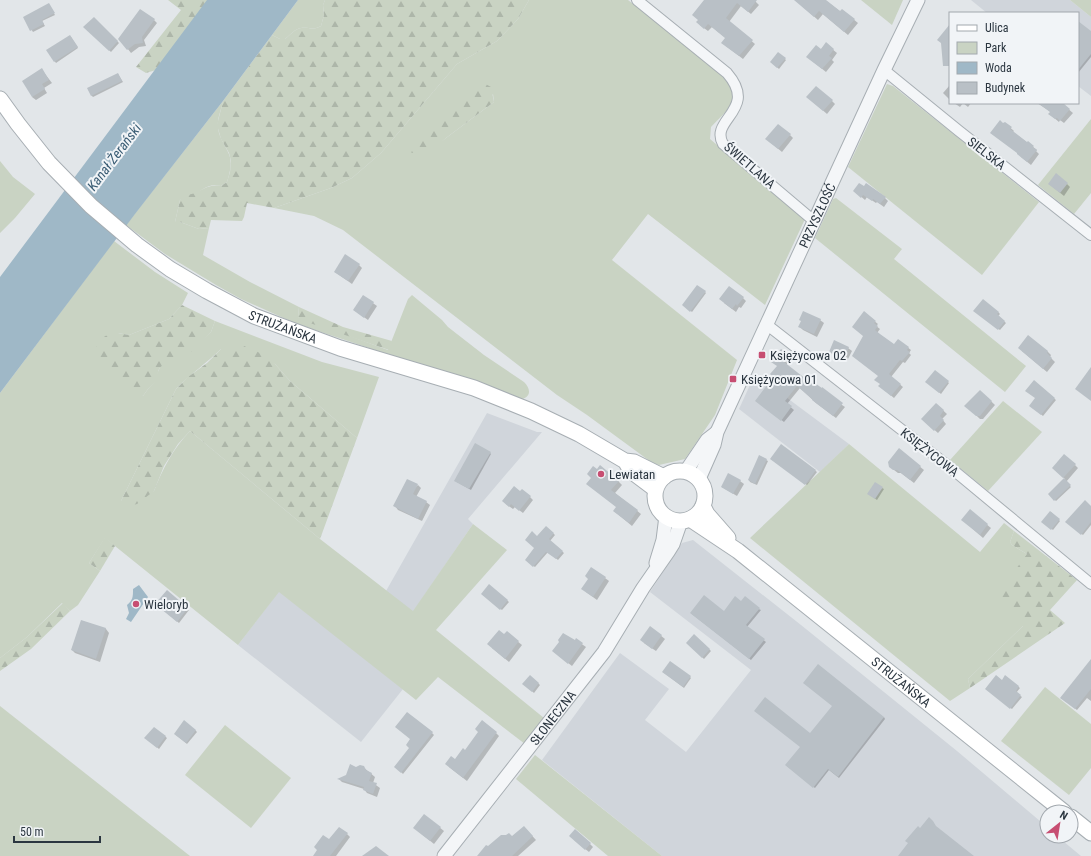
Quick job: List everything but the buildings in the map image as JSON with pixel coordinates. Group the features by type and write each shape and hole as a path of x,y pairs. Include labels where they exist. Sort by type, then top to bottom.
{"main road":[{"name":"STRUŻAŃSKA","path":"0,99 49,163 91,206 137,245 207,291 254,316 340,348 474,388 531,411 579,434 625,461 631,471 659,483"},
{"path":"679,470 693,475 703,485 705,492 703,506 699,512 686,520 673,520 660,511 656,504 655,496 659,483 671,472 679,470"},
{"name":"STRUŻAŃSKA","path":"703,506 738,551"},
{"name":"STRUŻAŃSKA","path":"686,520 738,551 1054,804"},
{"path":"1079,823 1091,833"}],"street":[{"name":"ŚWIETLANA","path":"637,0 727,73 732,79 737,86 738,101 722,129 721,139 723,144 814,221"},
{"name":"PRZYSZŁOŚĆ","path":"693,475 714,445 717,432 766,324 918,0"},
{"name":"SIELSKA","path":"884,70 1091,235"},
{"name":"KSIĘŻYCOWA","path":"766,324 952,469 1091,584"},
{"name":"SŁONECZNA","path":"654,572 663,540 666,516"},
{"name":"SŁONECZNA","path":"444,856 604,652 673,544 686,520"}],"shaded area":[{"path":"971,0 1070,0 1091,17 1091,96 1079,87 1079,12 986,12"},
{"path":"755,374 849,444 820,472 739,409"},
{"path":"487,413 537,432 542,432 468,519 473,524 413,612 386,591"},
{"path":"693,540 957,751 1039,820 1039,844 1067,844 1081,856 662,856 542,760 620,653 669,689 645,720 686,752 751,670 650,592 682,543"},
{"path":"279,591 403,689 361,742 238,645"}],"green space":[{"path":"168,0 208,0 156,70 146,73 136,67 181,10"},
{"path":"298,0 325,0 323,5 324,15 321,26 313,29 299,29 285,39 280,39 272,35"},
{"path":"325,0 529,0 518,19 497,41 457,64 381,153 352,178 331,188 274,208 247,203 242,221 211,220 209,228 199,229 180,222 175,222 180,200 185,195 195,193 210,186 221,186 227,182 231,161 229,153 221,139 217,125 223,101 272,35 280,39 285,39 299,29 313,29 321,26 324,15 323,5"},
{"path":"529,0 628,0 725,77 733,92 733,98 727,110 711,127 710,139 805,219 765,305 648,214 612,260 737,360 715,415 685,459 659,465 651,462 557,395 343,230 314,216 274,208 331,188 352,178 381,153 457,64 497,41 518,19","holes":["493,94 494,102 442,141"]},
{"path":"861,0 903,0 892,25"},
{"path":"1070,0 1091,0 1091,17"},
{"path":"482,82 491,87 494,102 442,141 422,152 413,153 406,151"},
{"path":"887,84 893,86 1039,202 982,275 848,167"},
{"path":"223,101 218,120 218,130 230,156 231,163 227,182 221,186 209,186 180,200 175,222 180,222 199,229 209,228 203,255 250,282 299,307 298,317 388,350 408,299 412,295 442,320 448,327 484,355 524,382 529,389 529,394 522,399 297,324 241,299 216,285 165,254 126,225"},
{"path":"1091,119 1091,193 1074,214 1038,185"},
{"path":"0,161 13,177 35,194 0,233"},
{"path":"836,198 902,249 894,259 1026,366 1005,392 815,238 833,199"},
{"path":"114,241 155,272 188,293 182,305 169,319 129,335 118,333 143,396 157,380 157,374 161,365 201,341 211,332 215,321 322,362 379,377 357,438 290,381 275,364 221,349 176,389 121,501 154,491 169,459 190,431 320,539 413,611 473,524 507,550 436,630 544,718 525,744 438,677 416,700 279,592 238,645 105,538 89,563 100,571 78,605 70,611 62,603 27,637 0,658 0,393"},
{"path":"182,305 215,321 211,332 191,352 175,364 161,366 158,372 158,380 143,396 90,354 105,336 118,333 129,335 169,319"},
{"path":"299,307 343,327 392,341 389,350 304,321 298,317"},
{"path":"232,346 244,346 258,352 275,364 290,381 357,438 320,539 190,431 178,444 164,466 154,491 137,504 126,507 121,501 176,389 221,349"},
{"path":"1003,401 1042,432 988,491 950,460"},
{"path":"849,444 980,552 1004,523 1014,531 1010,542 1012,545 1027,554 1023,626 968,679 970,688 950,701 750,538"},
{"path":"1014,531 1077,580 1050,610 1065,623 970,688 968,679 1023,626 996,596 1027,554 1012,545 1010,542"},
{"path":"105,537 115,546 100,571 89,563"},
{"path":"63,603 70,611 31,649 0,671 0,658 27,637"},
{"path":"1045,687 1091,724 1091,768 1069,795 1001,741"},
{"path":"0,706 190,856 0,856"},
{"path":"225,725 291,778 251,828 185,775"},
{"path":"535,755 662,856 608,856 516,779"}],"water":[{"name":"Kanał Żerański","path":"207,0 298,0 223,101 135,214 0,393 0,277"},
{"path":"139,585 148,597 131,622 126,619 129,613 127,605 132,598 133,589"}],"place":[{"name":"Księżycowa 02","path":"762,355"},
{"name":"Księżycowa 01","path":"733,379"},
{"name":"Lewiatan","path":"601,474"},
{"name":"Wieloryb","path":"136,604"}]}
